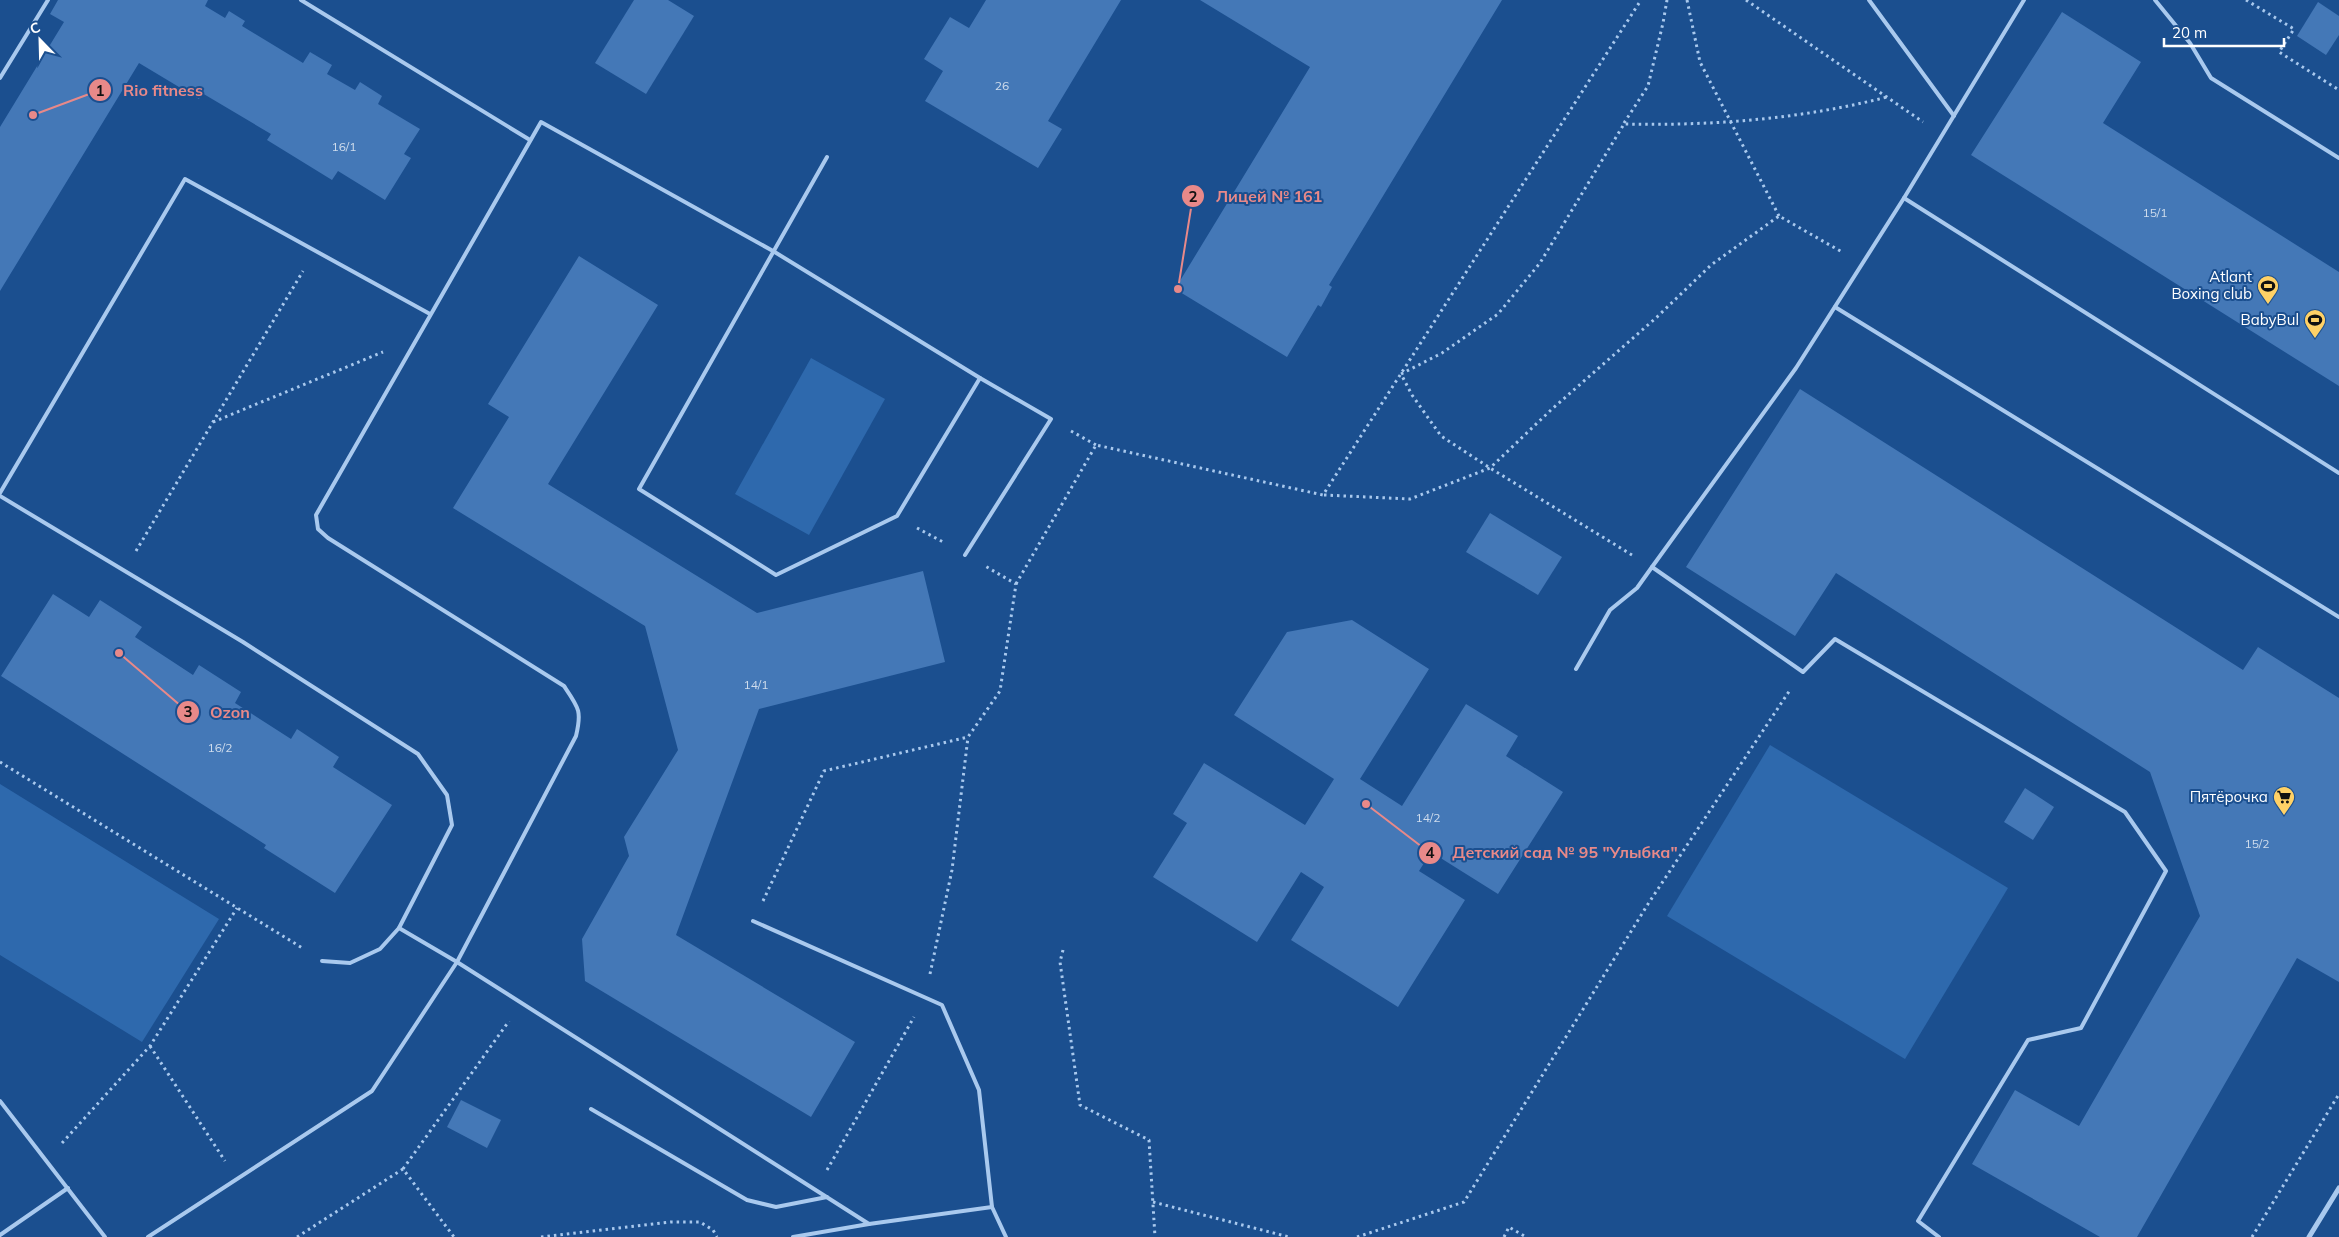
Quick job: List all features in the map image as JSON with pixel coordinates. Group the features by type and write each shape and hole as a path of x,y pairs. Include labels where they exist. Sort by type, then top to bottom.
{"street":[{"path":"2309,1237 2339,1188"}],"lane":[{"path":"0,78 48,0"},
{"path":"301,0 530,140"},
{"path":"1869,0 1954,116"},
{"path":"1576,669 1610,610 1637,588 1796,368 1904,198 2024,0"},
{"path":"2155,0 2190,43 2211,78 2339,158"},
{"path":"148,1237 372,1091 457,962 576,736 580,716 575,702 564,686 336,544 318,529 316,515 541,122 773,251 980,378 1051,419 965,555"},
{"path":"827,158 639,489 776,575 898,516 980,378"},
{"path":"322,961 350,963 380,950 399,928 452,826 447,795 418,754 243,642 0,495 185,179 430,314"},
{"path":"1904,198 2339,473"},
{"path":"1834,307 2339,617"},
{"path":"1652,567 1803,672 1835,638 2125,812 2166,871 2081,1028 2028,1040 1918,1221 1939,1237"},
{"path":"753,921 942,1005 979,1090 992,1207 1006,1237"},
{"path":"399,928 457,962 869,1224"},
{"path":"0,1101 105,1237"},
{"path":"591,1109 746,1200 776,1207 827,1197"},
{"path":"0,1235 68,1188"},
{"path":"793,1237 869,1224 992,1207"}],"path":[{"path":"1324,495 1641,0"},
{"path":"1401,374 1442,353 1498,314 1540,264 1648,86 1667,0"},
{"path":"1687,0 1700,62 1779,216 1862,264"},
{"path":"1746,0 1942,135"},
{"path":"2246,0 2294,30 2279,52 2339,90"},
{"path":"1624,124 1687,126 1839,109 1887,97"},
{"path":"1051,419 1096,445 1324,495 1410,499 1490,468 1552,409 1657,316 1710,266 1779,216"},
{"path":"125,571 315,250"},
{"path":"213,423 417,337"},
{"path":"1401,374 1412,395 1442,436 1490,468 1652,567"},
{"path":"753,921 824,771 968,737 1000,691 1016,584 1096,445"},
{"path":"898,516 1016,584"},
{"path":"1357,1237 1464,1202 1648,904 1803,672"},
{"path":"0,762 322,961"},
{"path":"46,1160 150,1046 237,908"},
{"path":"1063,950 1060,962 1080,1105 1150,1140 1155,1237"},
{"path":"296,1237 403,1169 521,1003"},
{"path":"150,1046 237,1180"},
{"path":"2252,1237 2339,1094"},
{"path":"403,1169 454,1237"},
{"path":"1153,1202 1289,1237"},
{"path":"542,1237 671,1222 700,1222 713,1230 717,1237"},
{"path":"1504,1237 1509,1227 1526,1237"}],"shaded area":[{"path":"811,358 885,399 809,535 735,494"},
{"path":"1770,745 2008,888 1905,1059 1667,916"},
{"path":"0,784 219,919 142,1042 0,955"}],"building":[{"path":"58,0 208,0 205,6 225,18 229,11 245,21 242,26 303,63 310,52 332,65 327,74 355,90 360,82 382,96 378,104 420,129 404,154 411,158 385,200 338,171 332,180 267,140 271,134 202,93 199,99 139,63 0,291 0,127 64,22 50,14"},
{"path":"634,0 668,0 694,16 646,94 595,63"},
{"path":"986,0 1121,0 1048,121 1062,129 1038,168 925,101 943,71 924,59 950,17 969,28"},
{"path":"1200,0 1502,0 1329,285 1332,287 1321,307 1318,305 1287,357 1175,289 1310,67"},
{"path":"2318,2 2339,16 2339,35 2326,55 2297,36"},
{"path":"2062,12 2141,62 2103,123 2339,272 2339,386 1971,155"},
{"path":"579,256 658,305 548,484 757,613 923,571 945,662 759,709 676,935 855,1042 811,1117 585,981 582,939 629,856 624,837 678,750 645,626 453,508 509,417 488,404"},
{"path":"1800,389 2243,670 2258,647 2339,698 2339,982 2297,958 2137,1237 2100,1237 1972,1164 2015,1090 2079,1126 2200,916 2150,772 1836,573 1795,636 1686,567"},
{"path":"1490,513 1562,557 1538,595 1466,552"},
{"path":"53,594 89,617 100,600 142,627 135,637 193,675 199,665 241,692 235,703 291,739 297,729 339,757 333,767 392,805 335,893 264,848 266,845 1,676"},
{"path":"1352,620 1429,669 1360,779 1402,806 1466,704 1518,736 1506,756 1563,792 1498,894 1431,852 1419,871 1465,900 1398,1007 1291,940 1324,887 1301,872 1257,942 1153,877 1187,823 1173,814 1204,763 1305,825 1334,779 1234,715 1287,632"},
{"path":"2025,788 2054,807 2033,840 2004,822"},
{"path":"461,1100 501,1120 487,1148 447,1127"}],"place":[{"name":"Rio fitness","path":"33,115"},
{"name":"Лицей № 161","path":"1178,289"},
{"name":"Atlant Boxing club","path":"2268,305"},
{"name":"BabyBul","path":"2315,339"},
{"name":"Ozon","path":"119,653"},
{"name":"Детский сад № 95 \"Улыбка\"","path":"1366,804"},
{"name":"Пятёрочка","path":"2284,816"}]}
